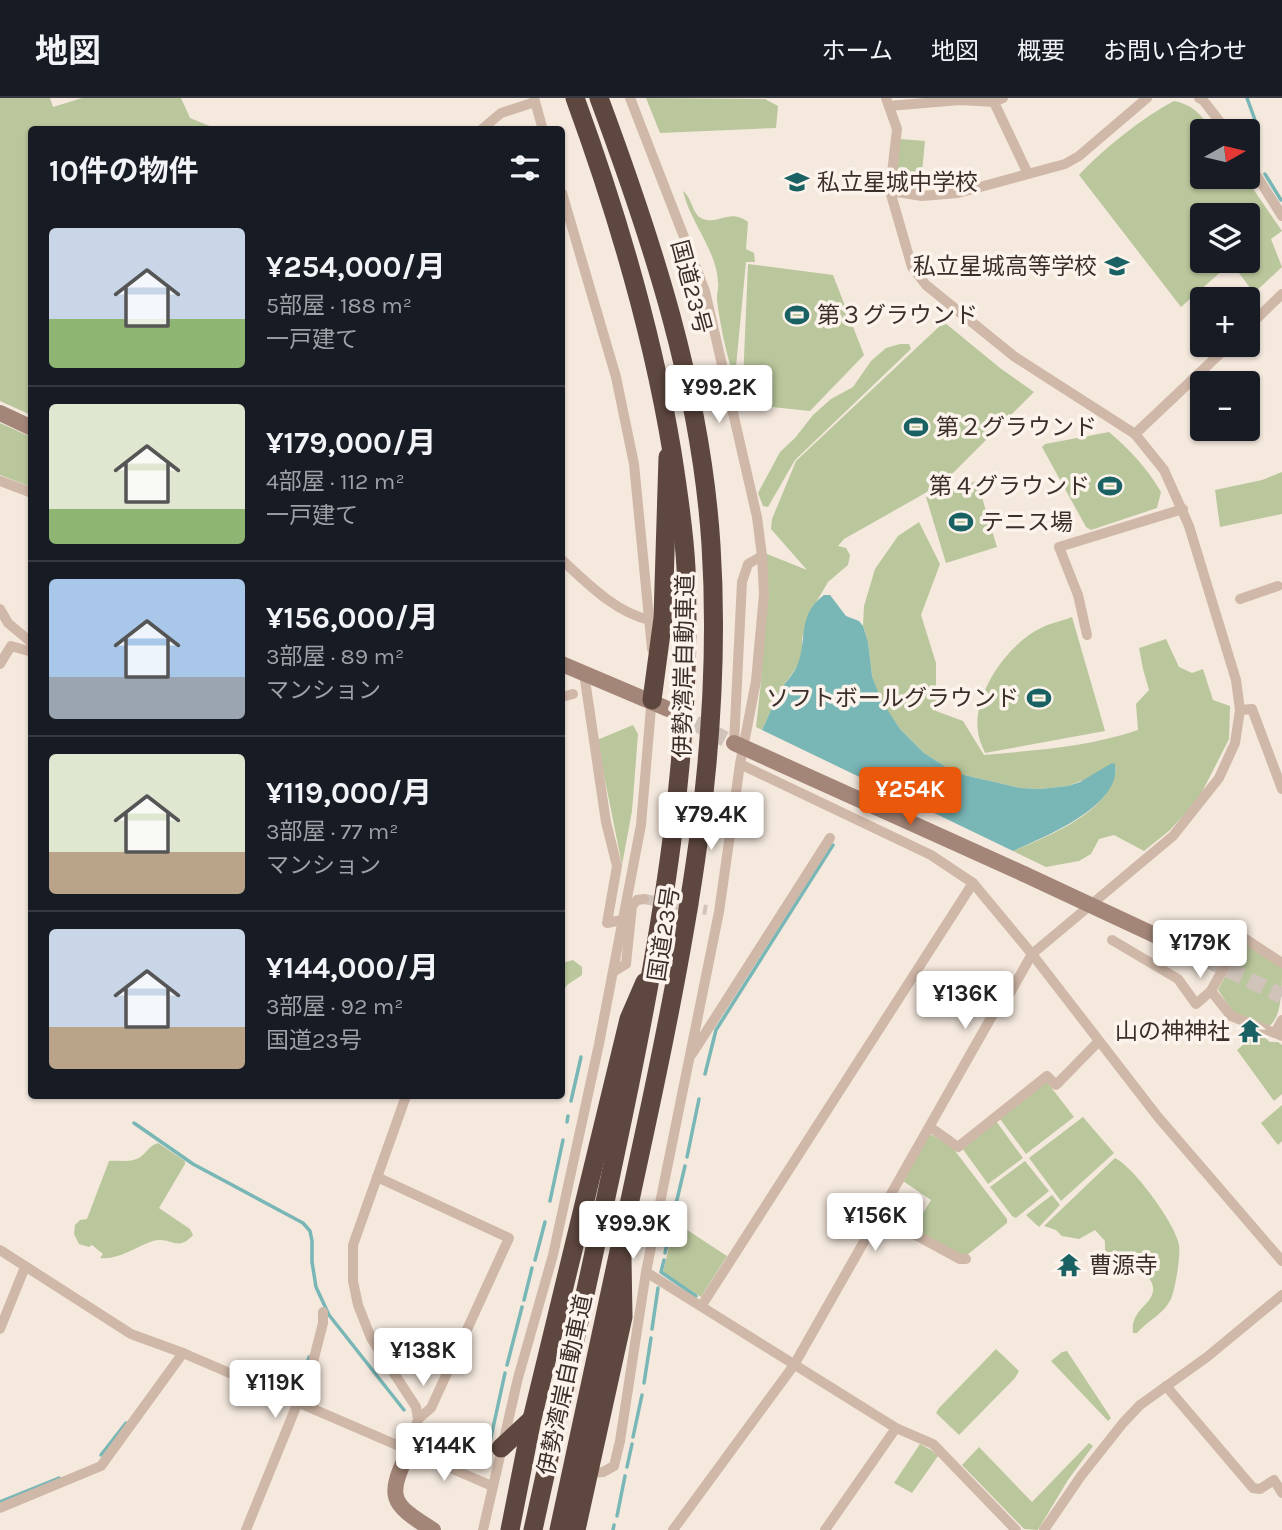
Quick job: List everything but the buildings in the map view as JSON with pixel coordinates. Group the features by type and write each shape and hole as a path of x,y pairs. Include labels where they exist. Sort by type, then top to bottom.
{"highway":[{"name":"国道23号","path":"531,1530 650,971 673,807 683,656 681,549 655,375 626,257 573,98"},
{"name":"伊勢湾岸自動車道","path":"531,1530 601,1225 659,942 679,779 685,696 686,565 678,488 665,413 650,338 629,260 603,176 573,98"},
{"name":"国道23号","path":"561,1530 675,1017 707,811 716,710 714,552 696,403 650,231 601,98"},
{"name":"伊勢湾岸自動車道","path":"561,1530 668,1025 700,831 712,694 711,545 693,408 651,245 601,98"},
{"path":"660,704 668,451"},
{"path":"510,1530 532,1419 629,1019 650,971"},
{"path":"576,1530 623,1317 622,1258"},
{"path":"501,1448 532,1419"}],"street":[{"path":"588,1473 603,1472 614,1466 620,1441 646,1272 719,912 740,764 756,681 764,594 757,517 705,291 630,98"},
{"path":"890,191 922,196 958,193 1065,164 1079,156 1147,98"},
{"path":"673,1530 794,1365 992,1016 1010,993 1032,954 1173,836 1219,778 1235,743 1240,710 1236,680 1183,509 1164,470 1135,434 1015,357 926,285 912,267 890,191 897,129 887,102 996,99 1028,174"},
{"path":"1202,99 1218,119"},
{"path":"486,126 501,113 534,100 542,126"},
{"path":"1260,181 1282,216"},
{"path":"483,1530 518,1378 554,1255 613,972 641,825 660,704 634,464 619,390 565,203"},
{"path":"1260,315 1282,294"},
{"path":"1135,434 1216,357"},
{"path":"0,413 28,426"},
{"path":"0,481 28,491"},
{"path":"1087,635 1078,596 1059,547 1183,509"},
{"path":"762,556 748,564 742,582 729,741 1092,904 1206,960"},
{"path":"565,563 597,592 638,618 650,620"},
{"path":"1240,599 1280,585 1282,599"},
{"path":"0,609 8,623 28,640"},
{"path":"0,638 11,646 28,651"},
{"path":"0,664 11,646"},
{"path":"565,665 660,704"},
{"path":"584,673 606,822 617,866 607,923 622,920"},
{"path":"1240,710 1252,709 1282,789"},
{"path":"740,764 931,855 973,883 1032,954 1158,1117 1282,1261"},
{"path":"689,1059 830,838"},
{"path":"702,1305 973,883"},
{"path":"613,972 626,964 632,906 636,900 644,899"},
{"path":"707,910 719,912"},
{"path":"1112,940 1178,979 1196,1004 1211,991 1241,936 1282,963"},
{"path":"1211,991 1231,1016 1279,1035 1282,1020"},
{"path":"930,1127 958,1147 1047,1076 1056,1084 1098,1041"},
{"path":"405,1099 352,1245 353,1281 358,1305 371,1338 416,1407 418,1419 395,1485 397,1502 403,1511 433,1530"},
{"path":"377,1177 509,1238 431,1408 418,1419"},
{"path":"879,1215 960,1259 966,1259"},
{"path":"0,1250 131,1334 183,1353 492,1486"},
{"path":"0,1329 25,1266"},
{"path":"646,1272 896,1428 933,1444 1016,1530"},
{"path":"1044,1530 1081,1476 1140,1405 1207,1357 1282,1295"},
{"path":"246,1530 311,1370 323,1323 323,1312"},
{"path":"0,1508 101,1466 183,1353"},
{"path":"1166,1386 1253,1488 1260,1489 1274,1480 1282,1493"},
{"path":"825,1530 896,1428"}],"green space":[{"path":"0,98 50,98 53,107 82,98 181,98 190,118 210,126 28,126 28,414 0,401"},
{"path":"646,98 765,99 778,106 776,128 660,133"},
{"path":"1174,101 1192,108 1203,119 1190,119 1190,189 1253,189 1282,231 1271,239 1282,267 1260,287 1249,287 1239,273 1260,273 1260,203 1190,203 1190,273 1219,273 1204,287 1190,287 1190,299 1181,307 1079,175 1099,155 1149,116"},
{"path":"900,139 925,141 920,194 894,187"},
{"path":"683,191 696,214 703,219 735,216 748,222 746,249 754,253 755,262 746,262 735,377 726,351 719,315 718,284 713,259"},
{"name":"第３グラウンド","path":"748,264 833,275 864,355 810,411 742,404"},
{"name":"第２グラウンド","path":"944,322 1034,392 943,483 844,539 838,546 846,548 850,555 848,565 828,582 811,611 802,638 798,665 779,692 762,730 756,727 761,682 767,554 807,570 771,529 772,519 796,461"},
{"path":"909,344 911,349 795,460 768,507 763,506 758,493 780,452 813,415 831,399 853,387 871,361 886,348"},
{"path":"0,423 28,436 28,486 0,475"},
{"name":"第４グラウンド","path":"1109,432 1138,460 1161,492 1157,508 1091,530 1086,527 1042,447 1045,444"},
{"path":"1282,472 1282,514 1220,527 1215,490 1262,480"},
{"name":"テニス場","path":"977,481 997,547 946,563 926,497"},
{"path":"919,522 940,564 921,615 936,663 936,711 963,721 984,755 1081,744 1138,730 1136,704 1149,690 1139,648 1166,639 1179,667 1192,673 1203,669 1213,700 1230,706 1229,739 1199,798 1170,830 1144,851 1114,835 1099,839 1091,854 1079,861 1046,867 1013,851 1060,830 1091,809 1104,797 1112,783 1116,767 1068,786 1040,789 1020,788 964,775 924,753 900,729 880,700 872,676 863,626 864,606 875,569 898,536"},
{"name":"ソフトボールグラウンド","path":"1072,617 1105,731 985,753 979,739 977,722 985,690 993,674 1028,636 1045,626"},
{"path":"633,725 638,734 632,811 622,865 597,740"},
{"path":"1246,945 1282,968 1279,1009 1269,1026 1233,1012 1218,990 1240,946"},
{"path":"573,960 582,967 582,975 565,988 565,962"},
{"path":"1258,1032 1270,1042 1282,1045 1282,1094 1274,1101 1237,1050"},
{"path":"1047,1082 1074,1117 1026,1154 1000,1119"},
{"path":"1282,1105 1282,1141 1278,1145 1261,1123"},
{"path":"1083,1117 1114,1153 1061,1201 1029,1158"},
{"path":"996,1121 1023,1158 988,1184 962,1148"},
{"path":"928,1135 952,1147 1007,1219 1007,1223 967,1255 961,1256 913,1229 931,1200 903,1181"},
{"path":"158,1143 185,1161 159,1208 190,1229 193,1235 183,1243 153,1241 120,1255 100,1258 103,1254 92,1245 89,1247 79,1244 74,1234 75,1225 80,1220 87,1219 109,1161 137,1159"},
{"path":"1115,1158 1133,1173 1153,1197 1179,1245 1171,1299 1164,1309 1137,1333 1133,1333 1135,1318 1153,1293 1151,1281 1138,1262 1130,1264 1118,1254 1109,1255 1105,1250 1105,1241 1095,1230 1079,1239 1062,1236 1056,1230 1044,1226"},
{"path":"1025,1161 1049,1191 1016,1218 990,1187"},
{"path":"1052,1195 1060,1205 1039,1227 1026,1215"},
{"path":"675,1222 727,1256 701,1297 663,1272"},
{"path":"996,1349 1019,1371 959,1435 936,1413"},
{"path":"1067,1351 1111,1418 1108,1421 1051,1361"},
{"path":"1089,1443 1093,1446 1068,1480 1038,1530 1024,1529 962,1465 979,1447 1032,1502"},
{"path":"920,1444 938,1456 912,1493 894,1483"}],"water":[{"path":"824,595 830,595 846,616 859,621 863,626 872,676 881,700 900,729 924,753 964,775 1020,788 1068,786 1112,763 1115,764 1114,779 1107,793 1094,807 1078,818 1013,851 762,730 778,694 797,666 810,611"}],"waterway":[{"path":"1247,98 1255,119"},
{"path":"1265,174 1281,200"},
{"path":"705,1074 716,1030 833,845"},
{"path":"571,1101 581,1057"},
{"path":"687,1157 699,1099"},
{"path":"567,1122 568,1116"},
{"path":"134,1123 193,1164 303,1223 310,1231 316,1287 329,1315 404,1410"},
{"path":"550,1201 563,1140"},
{"path":"675,1208 685,1166"},
{"path":"665,1253 673,1219"},
{"path":"535,1260 545,1222"},
{"path":"664,1260 661,1272 696,1296"},
{"path":"524,1300 532,1268"},
{"path":"652,1329 658,1288"},
{"path":"507,1365 522,1307"},
{"path":"644,1383 651,1338"},
{"path":"303,1376 309,1357"},
{"path":"481,1464 486,1460 505,1373"},
{"path":"295,1395 300,1384"},
{"path":"633,1437 642,1395"},
{"path":"101,1455 126,1423"},
{"path":"627,1467 632,1444"},
{"path":"617,1516 625,1476"},
{"path":"0,1502 59,1478"},
{"path":"613,1530 614,1525"}],"tunnel":[{"path":"674,712 725,739"},
{"path":"644,899 707,910"},
{"path":"1206,959 1282,996"}],"place":[{"name":"私立星城中学校","path":"797,182"},
{"name":"私立星城高等学校","path":"1117,266"},
{"name":"第３グラウンド","path":"797,315"},
{"name":"第２グラウンド","path":"916,427"},
{"name":"第４グラウンド","path":"1110,486"},
{"name":"テニス場","path":"961,522"},
{"name":"ソフトボールグラウンド","path":"1039,698"},
{"name":"山の神神社","path":"1250,1031"},
{"name":"曹源寺","path":"1069,1265"}]}
